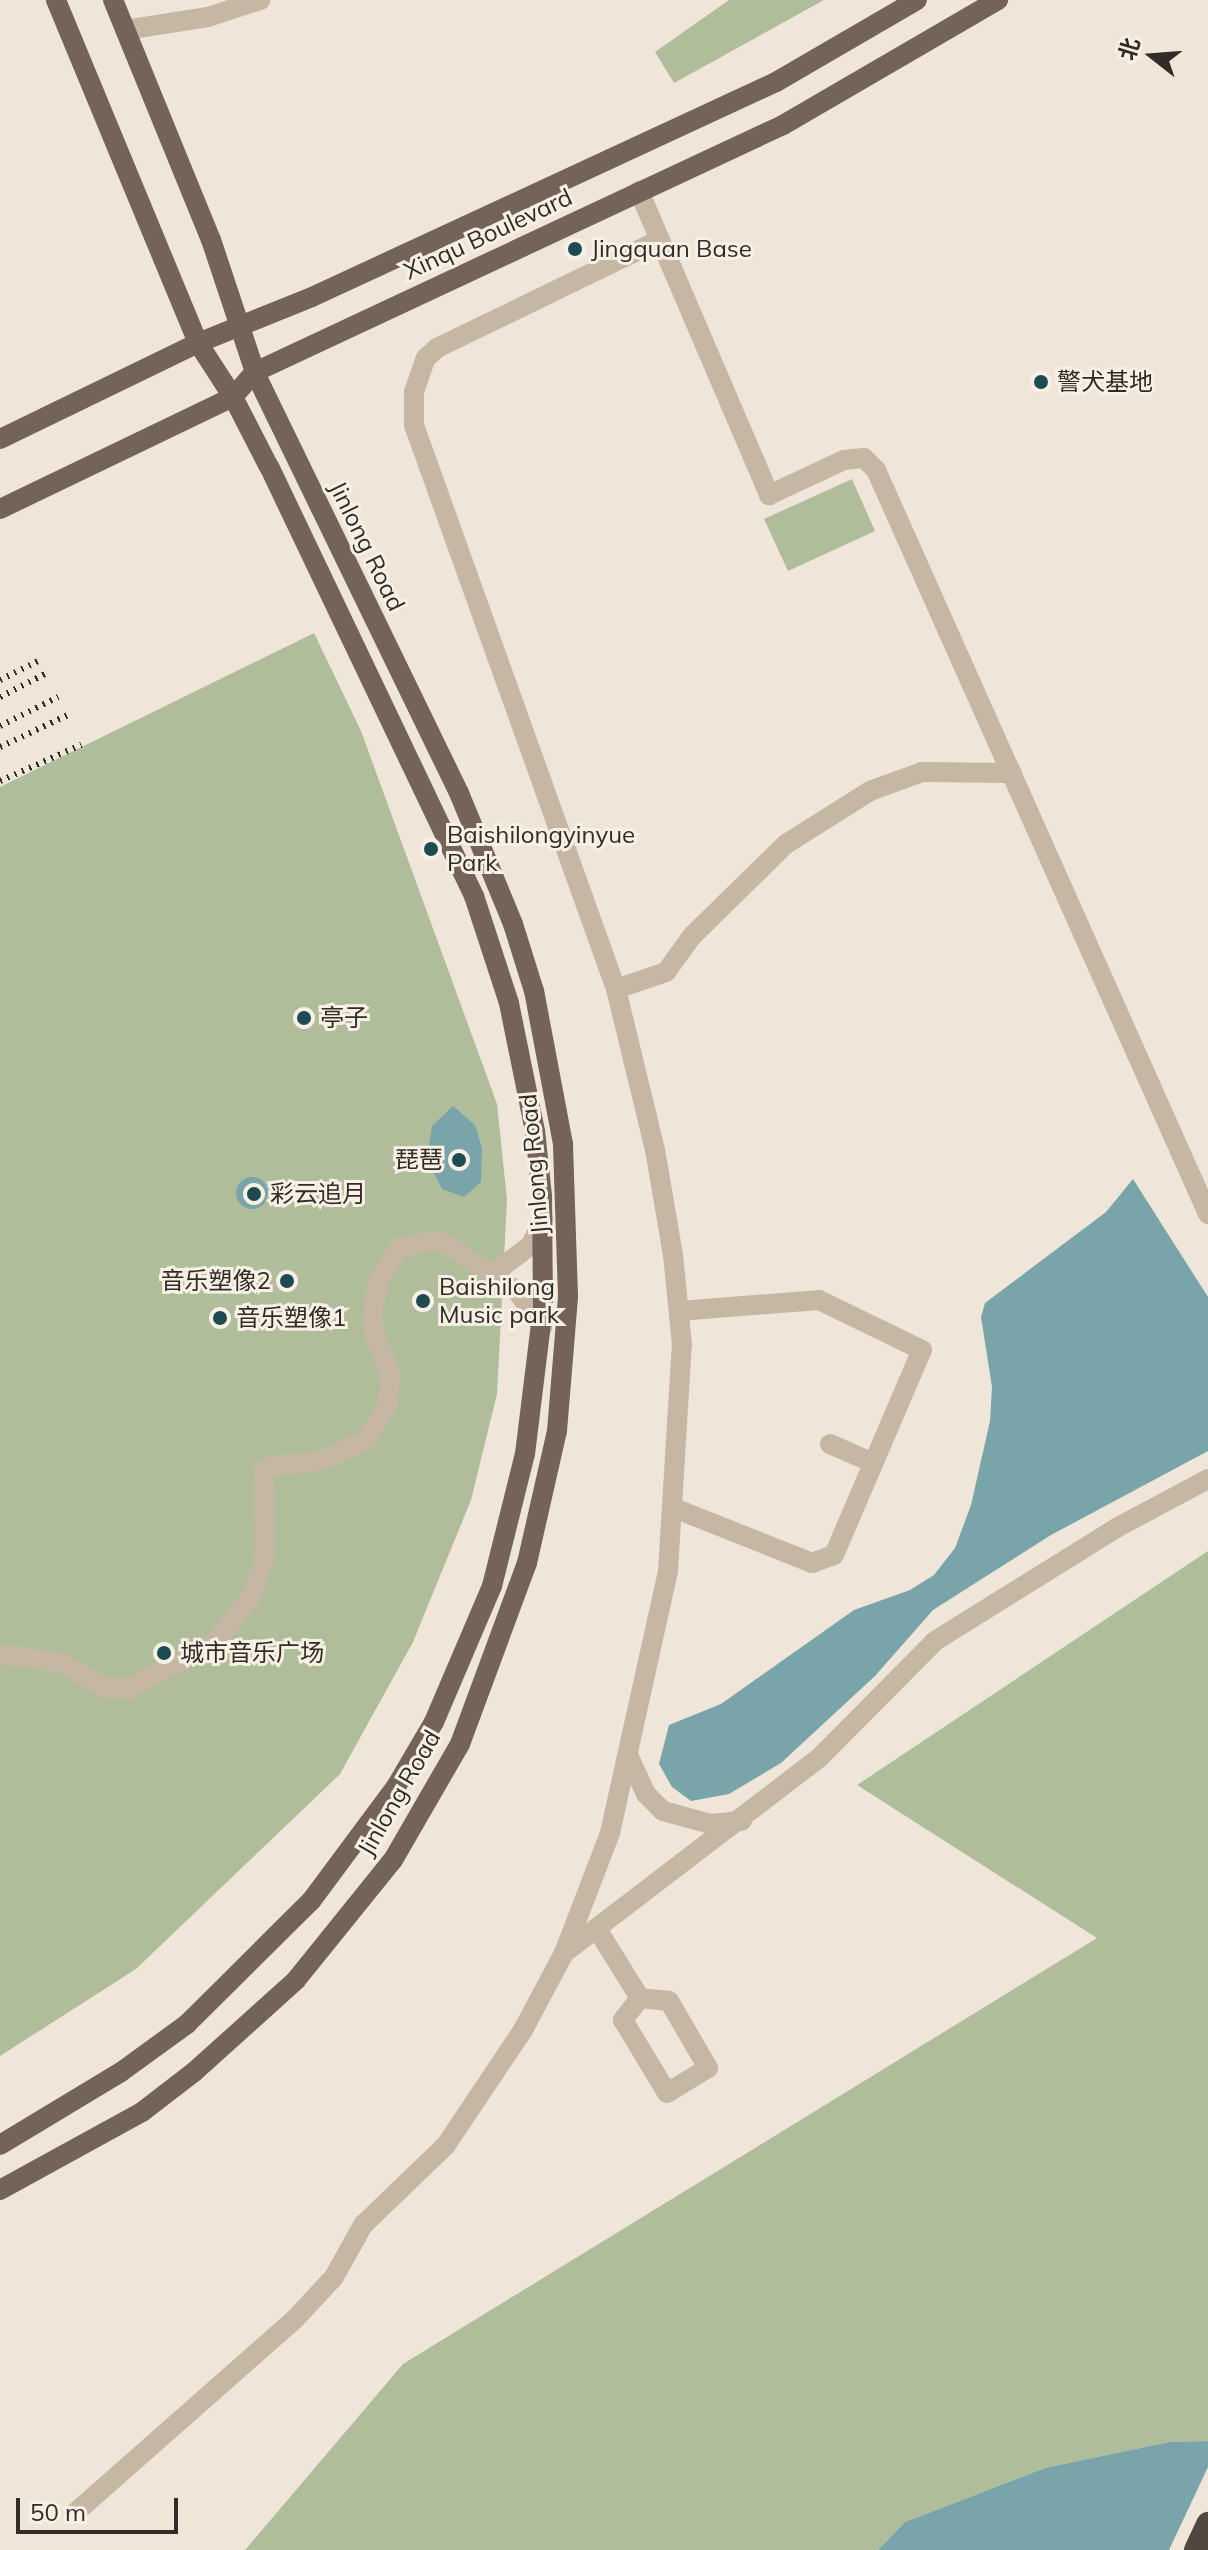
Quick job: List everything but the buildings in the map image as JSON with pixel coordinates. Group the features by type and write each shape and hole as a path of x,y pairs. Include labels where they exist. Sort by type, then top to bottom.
{"highway":[{"path":"1196,2550 1208,2524"}],"main road":[{"name":"Jinlong Road","path":"0,2145 121,2072 187,2024 311,1901 397,1785 434,1722 492,1586 525,1454 542,1327 543,1219 524,1072 509,1003 474,896 233,397 198,343 56,0"},
{"name":"Jinlong Road","path":"0,2190 142,2112 194,2072 296,1980 393,1860 431,1799 485,1684 527,1563 557,1431 568,1296 568,1220 563,1144 534,991 513,924 459,793 255,372 238,329 211,240 113,0"},
{"name":"Xinqu Boulevard","path":"0,439 198,343 238,329 776,82 917,0"},
{"name":"Xinqu Boulevard","path":"0,509 233,397 255,372 783,125 998,0"}],"lane":[{"path":"125,30 208,17 260,0"},
{"path":"639,191 769,495 844,460 864,458 876,470 1208,1214"},
{"path":"75,2513 295,2319 334,2277 363,2225 446,2145 523,2030 564,1953 610,1833 653,1654 674,1508 682,1345 679,1311 655,1150 616,989 414,425 414,392 426,358 437,348 659,240"},
{"path":"616,989 666,972 692,936 786,844 870,791 922,772 1012,773"},
{"path":"490,1276 531,1245 543,1219"},
{"path":"0,1654 63,1663 103,1687 128,1689 215,1642 252,1596 265,1556 264,1468 326,1459 365,1441 387,1407 391,1375 373,1331 373,1308 393,1256 400,1247 436,1241 517,1291 542,1327"},
{"path":"674,1508 812,1563 834,1555 922,1350 819,1300 679,1311"},
{"path":"830,1444 873,1463"},
{"path":"564,1953 743,1821 819,1758 935,1641 1118,1527 1208,1479"},
{"path":"628,1755 646,1794 663,1811 711,1824 743,1821"},
{"path":"597,1929 640,1998"},
{"path":"640,1998 669,2001 708,2068 667,2093 623,2020 640,1998"}],"green space":[{"path":"729,0 824,0 674,83 655,52"},
{"path":"852,479 875,531 788,571 764,519"},
{"path":"314,633 361,731 497,1104 507,1200 497,1394 471,1500 413,1642 340,1774 136,1969 0,2056 0,787"},
{"path":"1208,1551 1208,2441 1169,2442 1045,2468 905,2522 878,2550 245,2550 403,2364 1097,1938 857,1785"}],"water":[{"path":"453,1106 475,1125 482,1148 481,1182 464,1197 442,1189 427,1159 432,1126"},
{"path":"252,1177 263,1182 268,1193 263,1204 252,1209 241,1204 236,1193 241,1182"},
{"path":"1133,1179 1208,1297 1208,1451 1051,1535 933,1610 875,1676 781,1763 729,1794 691,1801 672,1787 659,1764 669,1725 721,1704 854,1610 910,1590 934,1575 955,1548 971,1505 990,1421 992,1387 981,1317 985,1303 1106,1212"},
{"path":"1208,2441 1208,2550 878,2550 905,2522 1045,2468 1169,2442"}],"pier":[{"path":"1208,2467 1208,2550 1169,2550"}],"railway":[{"path":"0,680 38,661"},
{"path":"0,697 45,674"},
{"path":"0,726 58,697"},
{"path":"0,747 68,715"},
{"path":"0,781 81,745"}],"place":[{"name":"Jingquan Base","path":"575,249"},
{"name":"警犬基地","path":"1041,382"},
{"name":"Baishilongyinyue Park","path":"431,849"},
{"name":"亭子","path":"304,1018"},
{"name":"琵琶","path":"459,1160"},
{"name":"彩云追月","path":"254,1194"},
{"name":"音乐塑像2","path":"287,1281"},
{"name":"Baishilong Music park","path":"423,1301"},
{"name":"音乐塑像1","path":"220,1318"},
{"name":"城市音乐广场","path":"164,1653"}]}
